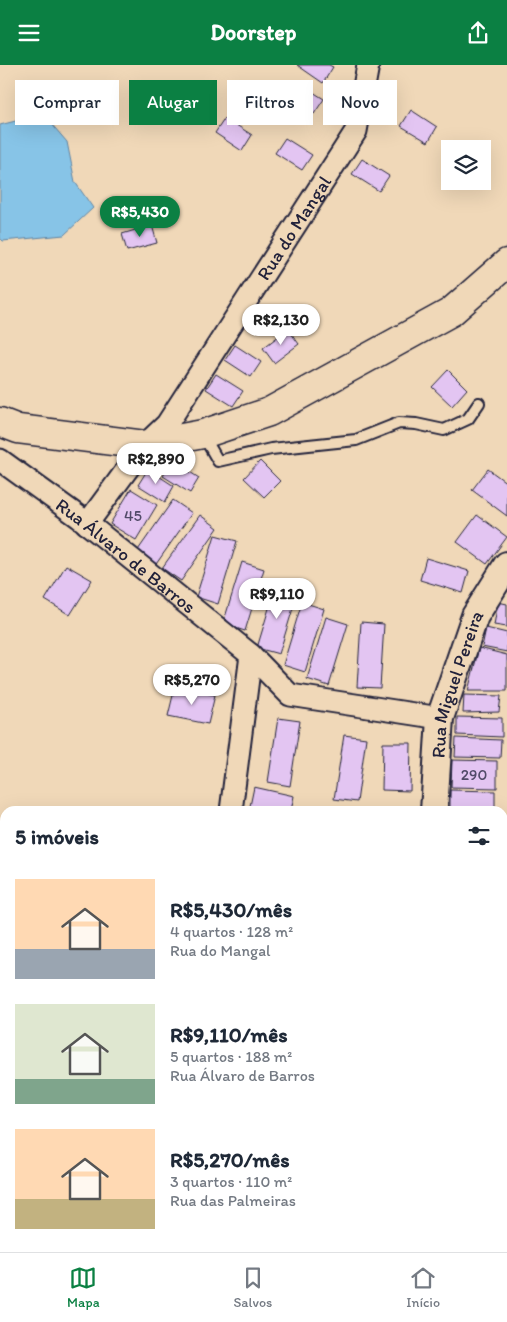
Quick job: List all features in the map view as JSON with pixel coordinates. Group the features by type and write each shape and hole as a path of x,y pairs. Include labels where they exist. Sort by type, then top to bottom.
{"main road":[{"path":"0,422 18,429 145,445 203,434 269,412 451,312 507,263"}],"street":[{"name":"Rua do Mangal","path":"87,524 145,445 167,424 356,131 368,65"},
{"name":"Rua Álvaro de Barros","path":"0,460 87,524 250,655 290,695 440,718"},
{"name":"Rua Miguel Pereira","path":"434,806 440,718 475,616 505,569"},
{"path":"232,806 250,655"}],"lane":[{"path":"203,434 218,461 271,449 356,440 399,423 416,424 444,430 468,419 479,403"}],"water":[{"path":"15,121 15,125 52,125 67,142 75,182 93,208 64,235 3,241 0,238 0,125"}],"building":[{"path":"297,65 329,65 333,67 323,80 323,83"},
{"path":"313,92 323,98 313,113"},
{"path":"411,110 437,127 428,142 401,126"},
{"path":"225,118 227,119 227,125 236,125 252,135 242,151 215,133"},
{"path":"285,138 312,155 302,170 275,153"},
{"path":"362,159 389,176 379,191 352,174"},
{"path":"152,225 157,243 127,251 122,234"},
{"path":"288,329 299,344 274,363 263,348"},
{"path":"235,345 261,362 251,377 225,360"},
{"path":"448,370 467,389 452,406 432,387"},
{"path":"216,374 243,391 233,406 206,389"},
{"path":"173,461 199,478 190,493 163,476"},
{"path":"260,461 280,481 264,497 244,478"},
{"path":"148,469 174,486 165,502 138,485"},
{"path":"488,469 507,483 507,516 472,490"},
{"path":"131,489 157,505 136,540 110,524"},
{"path":"173,500 192,513 154,567 136,553"},
{"path":"200,515 218,528 181,581 162,568"},
{"path":"477,515 507,537 487,564 457,542"},
{"path":"215,535 237,541 218,604 196,597"},
{"path":"426,558 469,571 463,593 420,580"},
{"path":"242,562 264,569 245,631 223,624"},
{"path":"66,565 92,580 70,615 45,600"},
{"path":"276,585 298,592 279,654 257,648"},
{"path":"302,602 324,609 305,672 283,665"},
{"path":"498,602 507,604 507,627 494,625"},
{"path":"326,617 348,624 329,686 307,679"},
{"path":"361,622 384,624 380,688 357,687"},
{"path":"486,628 507,633 507,652 482,647"},
{"path":"479,648 507,655 507,691 468,691"},
{"path":"175,687 215,695 208,724 168,716"},
{"path":"464,695 501,696 499,712 463,713"},
{"path":"457,717 502,718 502,737 457,735"},
{"path":"278,718 300,721 290,786 268,782"},
{"path":"344,735 366,738 357,802 334,799"},
{"path":"456,738 501,740 500,758 455,757"},
{"path":"383,743 411,743 410,791 382,790"},
{"path":"452,760 497,761 497,788 451,787"},
{"path":"254,787 294,796 292,806 250,806"},
{"path":"450,790 495,791 495,806 450,806"}]}
